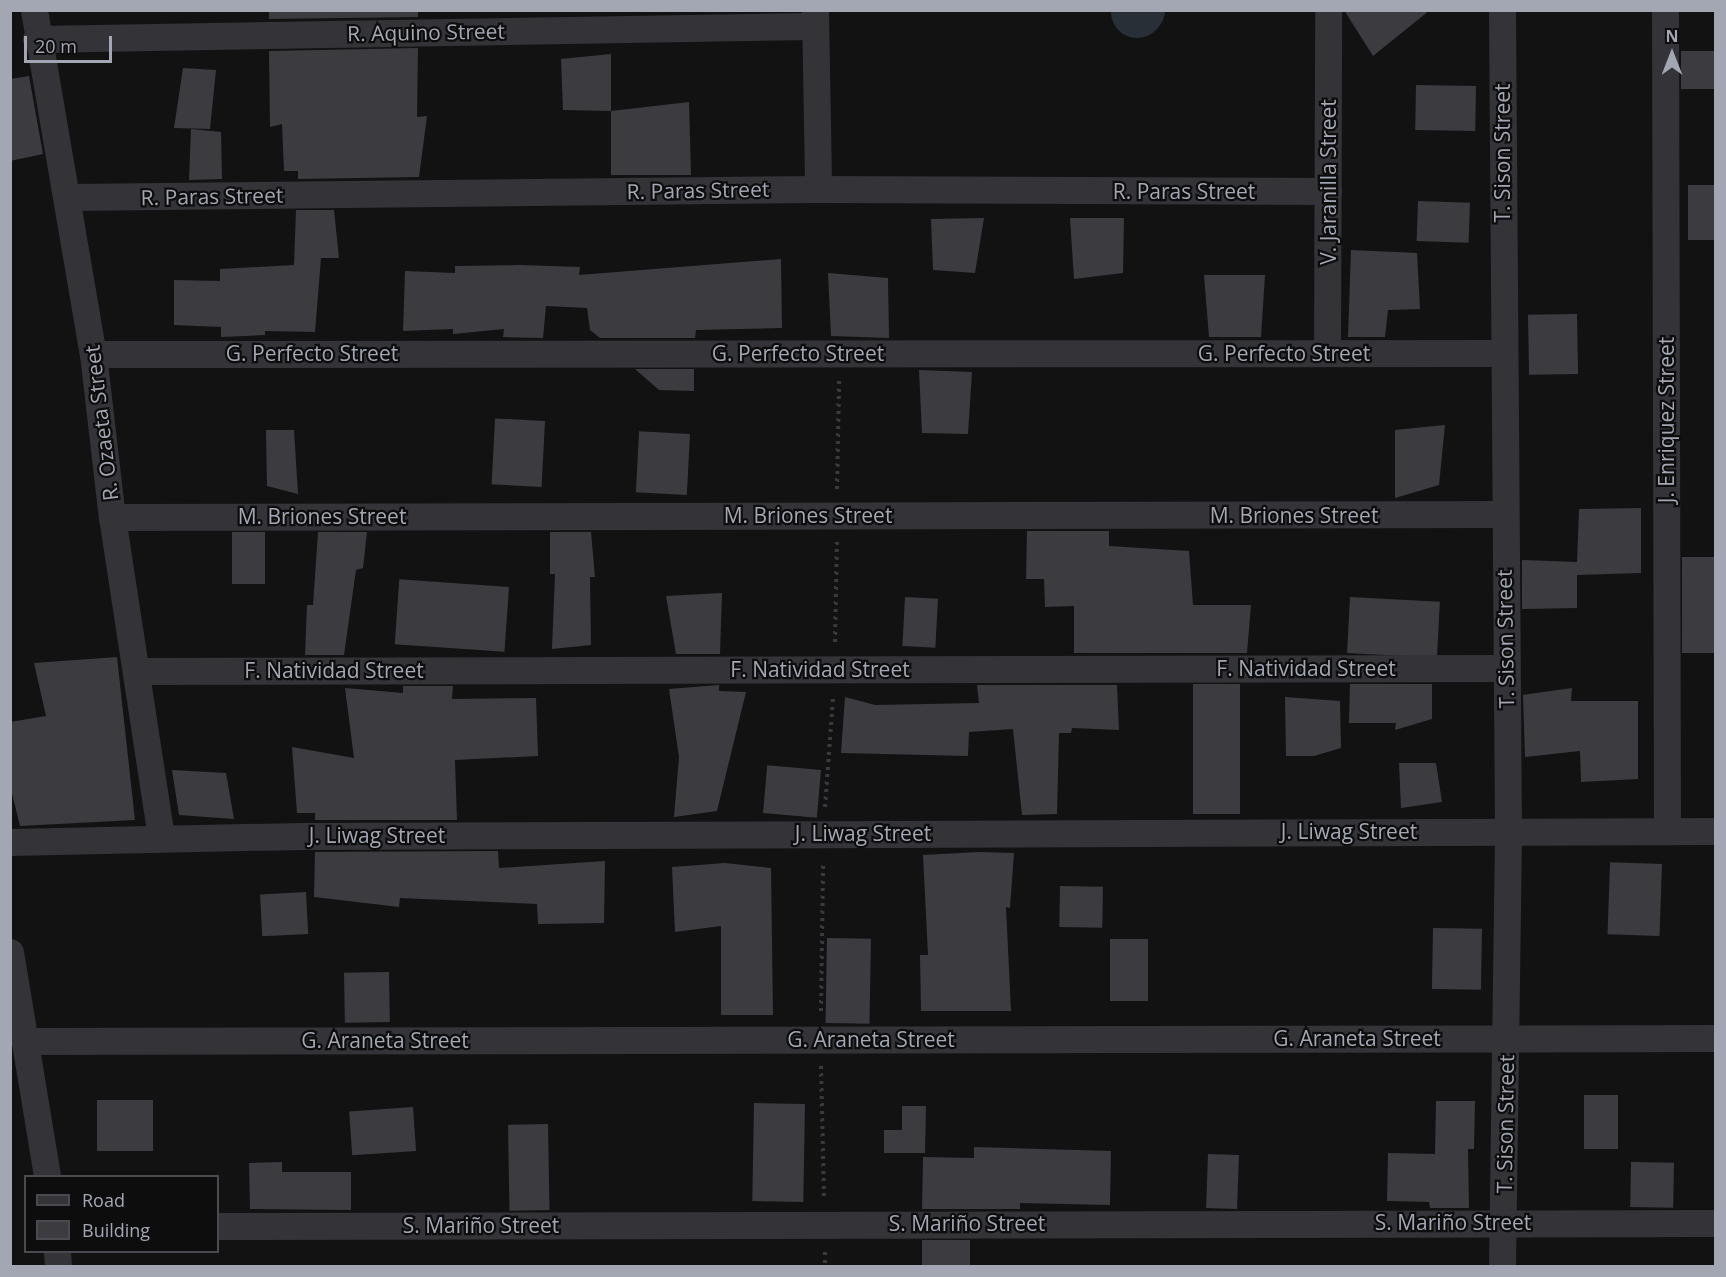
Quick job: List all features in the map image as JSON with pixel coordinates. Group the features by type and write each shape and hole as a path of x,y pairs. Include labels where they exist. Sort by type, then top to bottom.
{"street":[{"name":"R. Ozaeta Street","path":"34,10 36,39 68,197 93,354 112,517 161,837"},
{"name":"V. Jaranilla Street","path":"1327,353 1328,10"},
{"name":"T. Sison Street","path":"1502,10 1503,514 1508,830 1507,1038 1502,1266"},
{"name":"J. Enriquez Street","path":"1665,10 1667,830"},
{"name":"R. Aquino Street","path":"36,39 815,18"},
{"path":"815,18 818,189"},
{"name":"R. Paras Street","path":"68,197 818,189 1328,191"},
{"name":"G. Perfecto Street","path":"93,354 1503,353"},
{"name":"M. Briones Street","path":"112,517 1503,514"},
{"name":"F. Natividad Street","path":"136,670 1505,668"},
{"name":"J. Liwag Street","path":"10,842 161,837 1508,830 1716,831"},
{"path":"10,952 27,1041 47,1175"},
{"name":"G. Araneta Street","path":"27,1041 1716,1038"},
{"name":"S. Mariño Street","path":"219,1226 1716,1223"}],"path":[{"path":"825,1266 821,1039 823,833 835,669"}],"building":[{"path":"269,10 418,10 418,17 269,19"},
{"path":"1344,10 1430,10 1373,56"},
{"path":"418,48 417,117 427,116 419,177 298,179 298,171 284,171 282,124 270,127 269,51"},
{"path":"1681,51 1716,51 1716,89 1681,89"},
{"path":"611,54 611,111 563,110 561,59"},
{"path":"183,68 216,70 210,129 174,128"},
{"path":"29,76 43,154 10,161 10,79"},
{"path":"1416,85 1476,86 1475,131 1415,130"},
{"path":"689,102 691,175 611,175 611,111"},
{"path":"191,129 221,132 222,179 189,180"},
{"path":"1688,185 1716,185 1716,240 1688,240"},
{"path":"1418,201 1470,203 1469,243 1417,241"},
{"path":"296,210 334,210 339,258 321,258 315,332 265,331 265,335 221,337 221,327 174,325 174,280 220,281 220,269 294,265"},
{"path":"984,218 975,273 933,270 931,219"},
{"path":"1070,218 1124,218 1123,273 1074,279"},
{"path":"1351,250 1417,253 1420,309 1388,310 1385,337 1348,337"},
{"path":"781,259 782,328 696,330 695,338 600,338 590,330 587,308 546,306 543,338 503,337 504,329 453,334 453,329 403,331 405,271 455,273 455,266 520,265 580,267 579,275"},
{"path":"828,273 888,278 889,338 831,336"},
{"path":"1204,275 1265,275 1261,337 1209,337"},
{"path":"1577,314 1578,374 1529,375 1528,315"},
{"path":"635,369 694,369 694,391 659,390"},
{"path":"919,370 972,372 968,434 922,433"},
{"path":"495,418 545,421 542,487 492,484"},
{"path":"1445,425 1439,485 1395,498 1395,430"},
{"path":"266,430 294,430 298,494 267,486"},
{"path":"639,431 690,434 687,495 636,492"},
{"path":"1641,508 1641,573 1577,575 1577,608 1522,609 1522,560 1577,562 1579,509"},
{"path":"1027,531 1109,531 1109,546 1189,551 1193,605 1251,605 1247,653 1074,653 1074,606 1045,607 1044,579 1026,579"},
{"path":"232,532 265,532 265,584 232,584"},
{"path":"318,532 367,532 363,568 356,570 344,655 305,655 307,605 313,605"},
{"path":"550,532 591,532 595,577 590,577 591,645 552,649 555,574 550,574"},
{"path":"1682,557 1716,557 1716,653 1682,653"},
{"path":"399,579 509,587 504,652 395,644"},
{"path":"722,593 720,654 676,654 666,596"},
{"path":"905,597 938,599 935,648 902,646"},
{"path":"1350,597 1440,602 1437,658 1347,653"},
{"path":"117,657 135,820 20,826 10,785 10,722 46,716 34,663"},
{"path":"1193,684 1240,684 1240,814 1193,814"},
{"path":"1350,684 1432,684 1432,719 1395,730 1396,723 1349,723"},
{"path":"719,685 719,691 746,692 717,811 674,817 679,757 669,689"},
{"path":"977,685 1117,685 1119,730 1072,728 1071,733 1059,733 1057,814 1022,815 1013,729 969,732 968,756 841,753 845,697 875,705 979,703"},
{"path":"403,686 453,686 452,699 536,698 538,756 455,760 457,820 315,820 315,813 297,813 292,747 354,758 345,688 403,693"},
{"path":"1572,688 1571,701 1638,701 1638,779 1581,782 1580,751 1525,757 1523,695"},
{"path":"1285,697 1340,701 1341,748 1314,756 1286,756"},
{"path":"1399,763 1436,763 1442,802 1401,808"},
{"path":"767,765 821,770 817,818 763,813"},
{"path":"172,770 226,773 234,819 179,815"},
{"path":"498,851 499,868 605,861 604,923 538,924 537,904 400,898 399,907 314,897 315,852"},
{"path":"1014,853 1010,908 1006,907 1011,1011 921,1011 920,955 928,955 923,855"},
{"path":"1610,862 1662,864 1659,936 1608,934"},
{"path":"725,863 771,868 773,1015 721,1015 721,926 675,932 672,867"},
{"path":"1060,886 1103,887 1102,928 1059,927"},
{"path":"306,892 308,934 262,936 260,894"},
{"path":"1433,928 1482,929 1481,990 1432,989"},
{"path":"827,938 871,939 870,1024 826,1023"},
{"path":"1110,939 1148,939 1148,1001 1110,1001"},
{"path":"389,972 390,1022 345,1023 344,973"},
{"path":"1584,1095 1618,1095 1618,1149 1584,1149"},
{"path":"97,1100 153,1100 153,1151 97,1151"},
{"path":"1436,1101 1475,1101 1474,1149 1468,1149 1469,1208 1430,1208 1429,1202 1387,1201 1388,1153 1435,1154"},
{"path":"754,1103 805,1104 803,1202 752,1201"},
{"path":"902,1106 926,1106 925,1153 884,1153 884,1130 902,1130"},
{"path":"413,1107 416,1151 352,1155 349,1111"},
{"path":"548,1124 550,1210 510,1211 508,1125"},
{"path":"974,1147 1111,1151 1110,1205 1020,1203 1020,1209 922,1209 923,1157 974,1158"},
{"path":"1208,1154 1239,1155 1237,1209 1206,1208"},
{"path":"282,1162 282,1172 351,1172 351,1210 250,1209 249,1163"},
{"path":"1631,1162 1674,1163 1673,1208 1630,1207"},
{"path":"922,1240 970,1240 970,1266 922,1266"}]}
